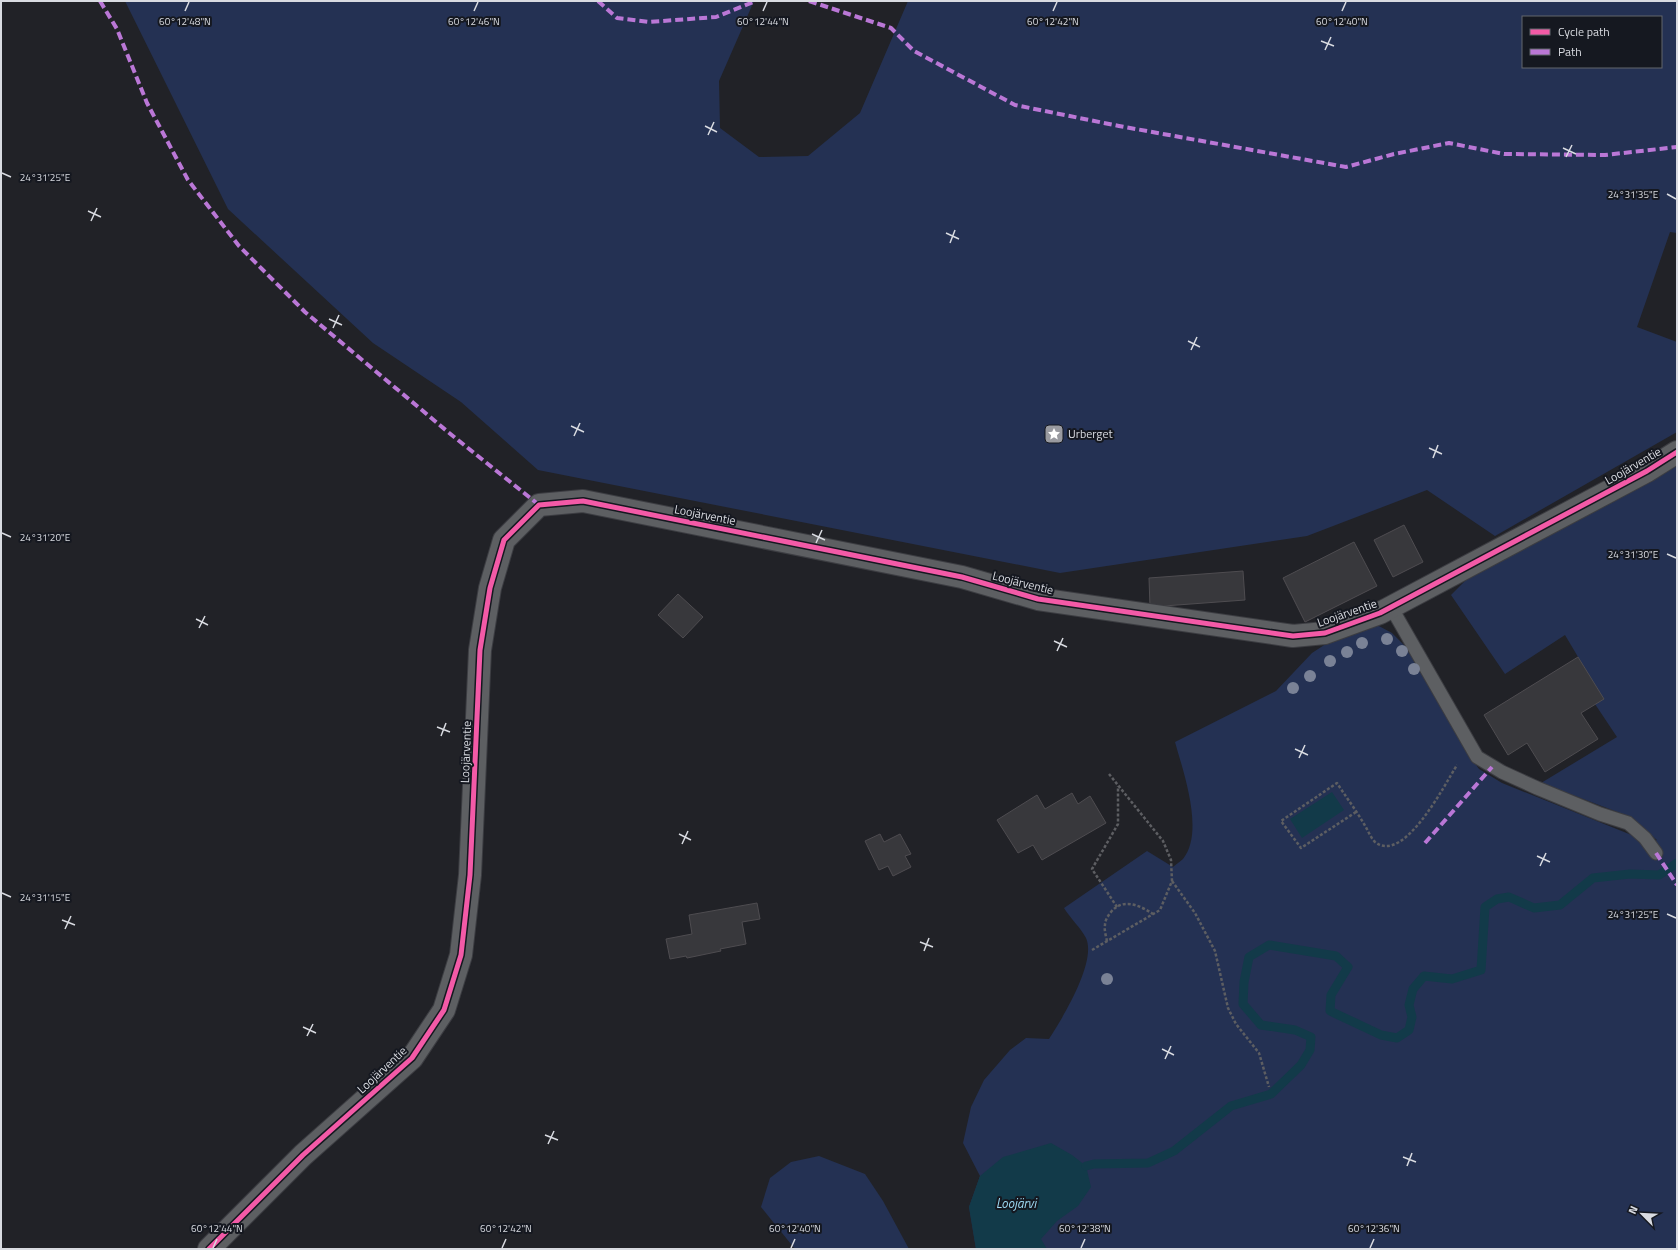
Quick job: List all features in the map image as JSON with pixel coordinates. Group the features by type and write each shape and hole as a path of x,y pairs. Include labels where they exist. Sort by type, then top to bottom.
{"street":[{"name":"Loojärventie","path":"209,1249 303,1155 412,1058 444,1010 461,955 470,875 480,650 490,588 504,540 540,505 583,501 962,577 1038,599 1293,636 1325,633 1380,613 1647,471 1677,452"}],"lane":[{"path":"1391,607 1476,757 1502,772 1600,814 1628,823 1645,838 1656,852"}],"path":[{"path":"1356,812 1301,848 1281,821 1337,784 1356,812 1369,832 1370,837 1376,843 1391,845 1404,840 1415,829 1469,746"},
{"path":"1092,950 1160,910 1172,881 1171,860 1163,841 1109,774"},
{"path":"1117,907 1092,870 1118,824 1118,786"},
{"path":"1172,881 1195,913 1215,951 1228,1008 1236,1024 1259,1053 1269,1087"},
{"path":"1107,941 1105,926 1107,917 1117,907 1132,904 1143,907 1153,914"}],"shaded area":[{"path":"125,1 754,1 719,81 720,128 759,157 808,156 860,113 908,1 1677,1 1677,233 1670,232 1637,327 1677,342 1677,432 1495,536 1427,490 1307,536 1060,573 538,470 461,402 373,343 228,209"},
{"path":"1677,462 1677,1249 976,1249 969,1207 980,1176 963,1143 971,1107 984,1080 1010,1050 1026,1038 1049,1039 1069,1005 1083,975 1087,961 1088,948 1086,938 1064,908 1147,851 1173,867 1183,859 1189,847 1192,833 1192,818 1187,785 1175,742 1276,691 1312,653 1338,636 1377,625 1392,633 1406,647 1479,769 1502,783 1634,836 1643,845 1657,840 1628,816 1541,783 1617,737 1595,704 1603,699 1565,635 1505,674 1451,595 1472,574"},
{"path":"819,1156 865,1174 883,1201 909,1249 795,1249 761,1207 770,1178 791,1162"}],"water":[{"path":"1332,792 1344,810 1302,838 1290,819"},
{"name":"Loojärvi","path":"1051,1143 1072,1155 1086,1166 1091,1187 1078,1206 1057,1221 1041,1239 1047,1249 976,1249 969,1207 980,1176 1003,1157"}],"building":[{"path":"1404,525 1423,562 1393,577 1374,540"},
{"path":"1354,542 1377,586 1305,622 1283,578"},
{"path":"1243,571 1245,600 1150,607 1149,578"},
{"path":"678,594 703,617 683,638 658,615"},
{"path":"1578,657 1604,699 1581,713 1598,739 1545,772 1527,743 1508,755 1484,715"},
{"path":"1072,793 1078,804 1090,796 1106,823 1042,860 1033,845 1018,853 997,820 1037,795 1045,809"},
{"path":"880,834 884,842 900,834 911,854 905,856 911,867 893,876 888,866 879,870 865,841"},
{"path":"757,903 760,919 742,922 746,944 687,958 686,956 670,959 666,939 692,934 689,915"}],"waterway":[{"path":"1086,1166 1094,1164 1148,1163 1174,1151 1231,1106 1271,1094 1301,1065 1310,1050 1311,1037 1295,1030 1261,1025 1243,1004 1244,982 1249,957 1269,945 1336,956 1348,967 1331,995 1330,1011 1381,1035 1397,1038 1409,1030 1412,1017 1409,1005 1413,989 1424,976 1452,979 1481,970 1485,907 1497,899 1509,897 1534,908 1560,905 1593,878 1630,874 1659,875 1677,863"}],"marked path":[{"path":"100,1 117,29 147,103 188,180 239,246 305,312 448,432 539,505"},
{"path":"598,1 617,18 649,22 716,17 756,1"},
{"path":"809,1 891,28 914,51 1015,105 1119,126 1346,167 1394,154 1449,143 1504,154 1605,155 1677,147"},
{"path":"1425,843 1492,767"},
{"path":"1656,853 1677,885"}],"cycle path":[{"path":"209,1249 303,1155 412,1058 444,1010 461,955 470,875 480,650 490,588 504,540 539,505 583,501 962,577 1038,599 1293,636 1325,633 1380,613 1647,471 1677,452"}],"place":[{"name":"Urberget","path":"1054,434"}]}
